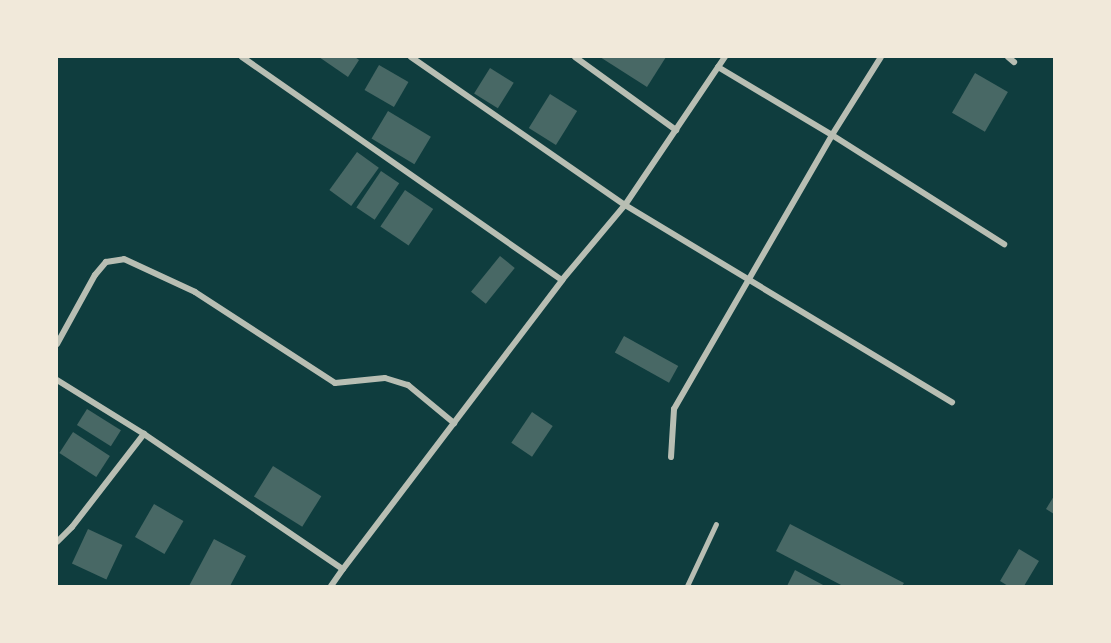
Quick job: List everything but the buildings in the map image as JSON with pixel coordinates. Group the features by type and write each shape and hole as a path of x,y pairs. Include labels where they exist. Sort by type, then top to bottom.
{"street":[{"path":"242,57 562,280"},
{"path":"411,57 625,205 952,402"},
{"path":"575,57 676,130"},
{"path":"332,586 562,280 625,205 725,57"},
{"path":"671,457 674,409 832,135 881,57"},
{"path":"718,68 832,135 1004,244"},
{"path":"57,344 94,275 106,262 124,259 195,292 335,383 386,378 408,385 453,423"},
{"path":"57,380 144,434 343,569"},
{"path":"57,542 72,527 144,434"}],"lane":[{"path":"687,586 716,524"}]}
